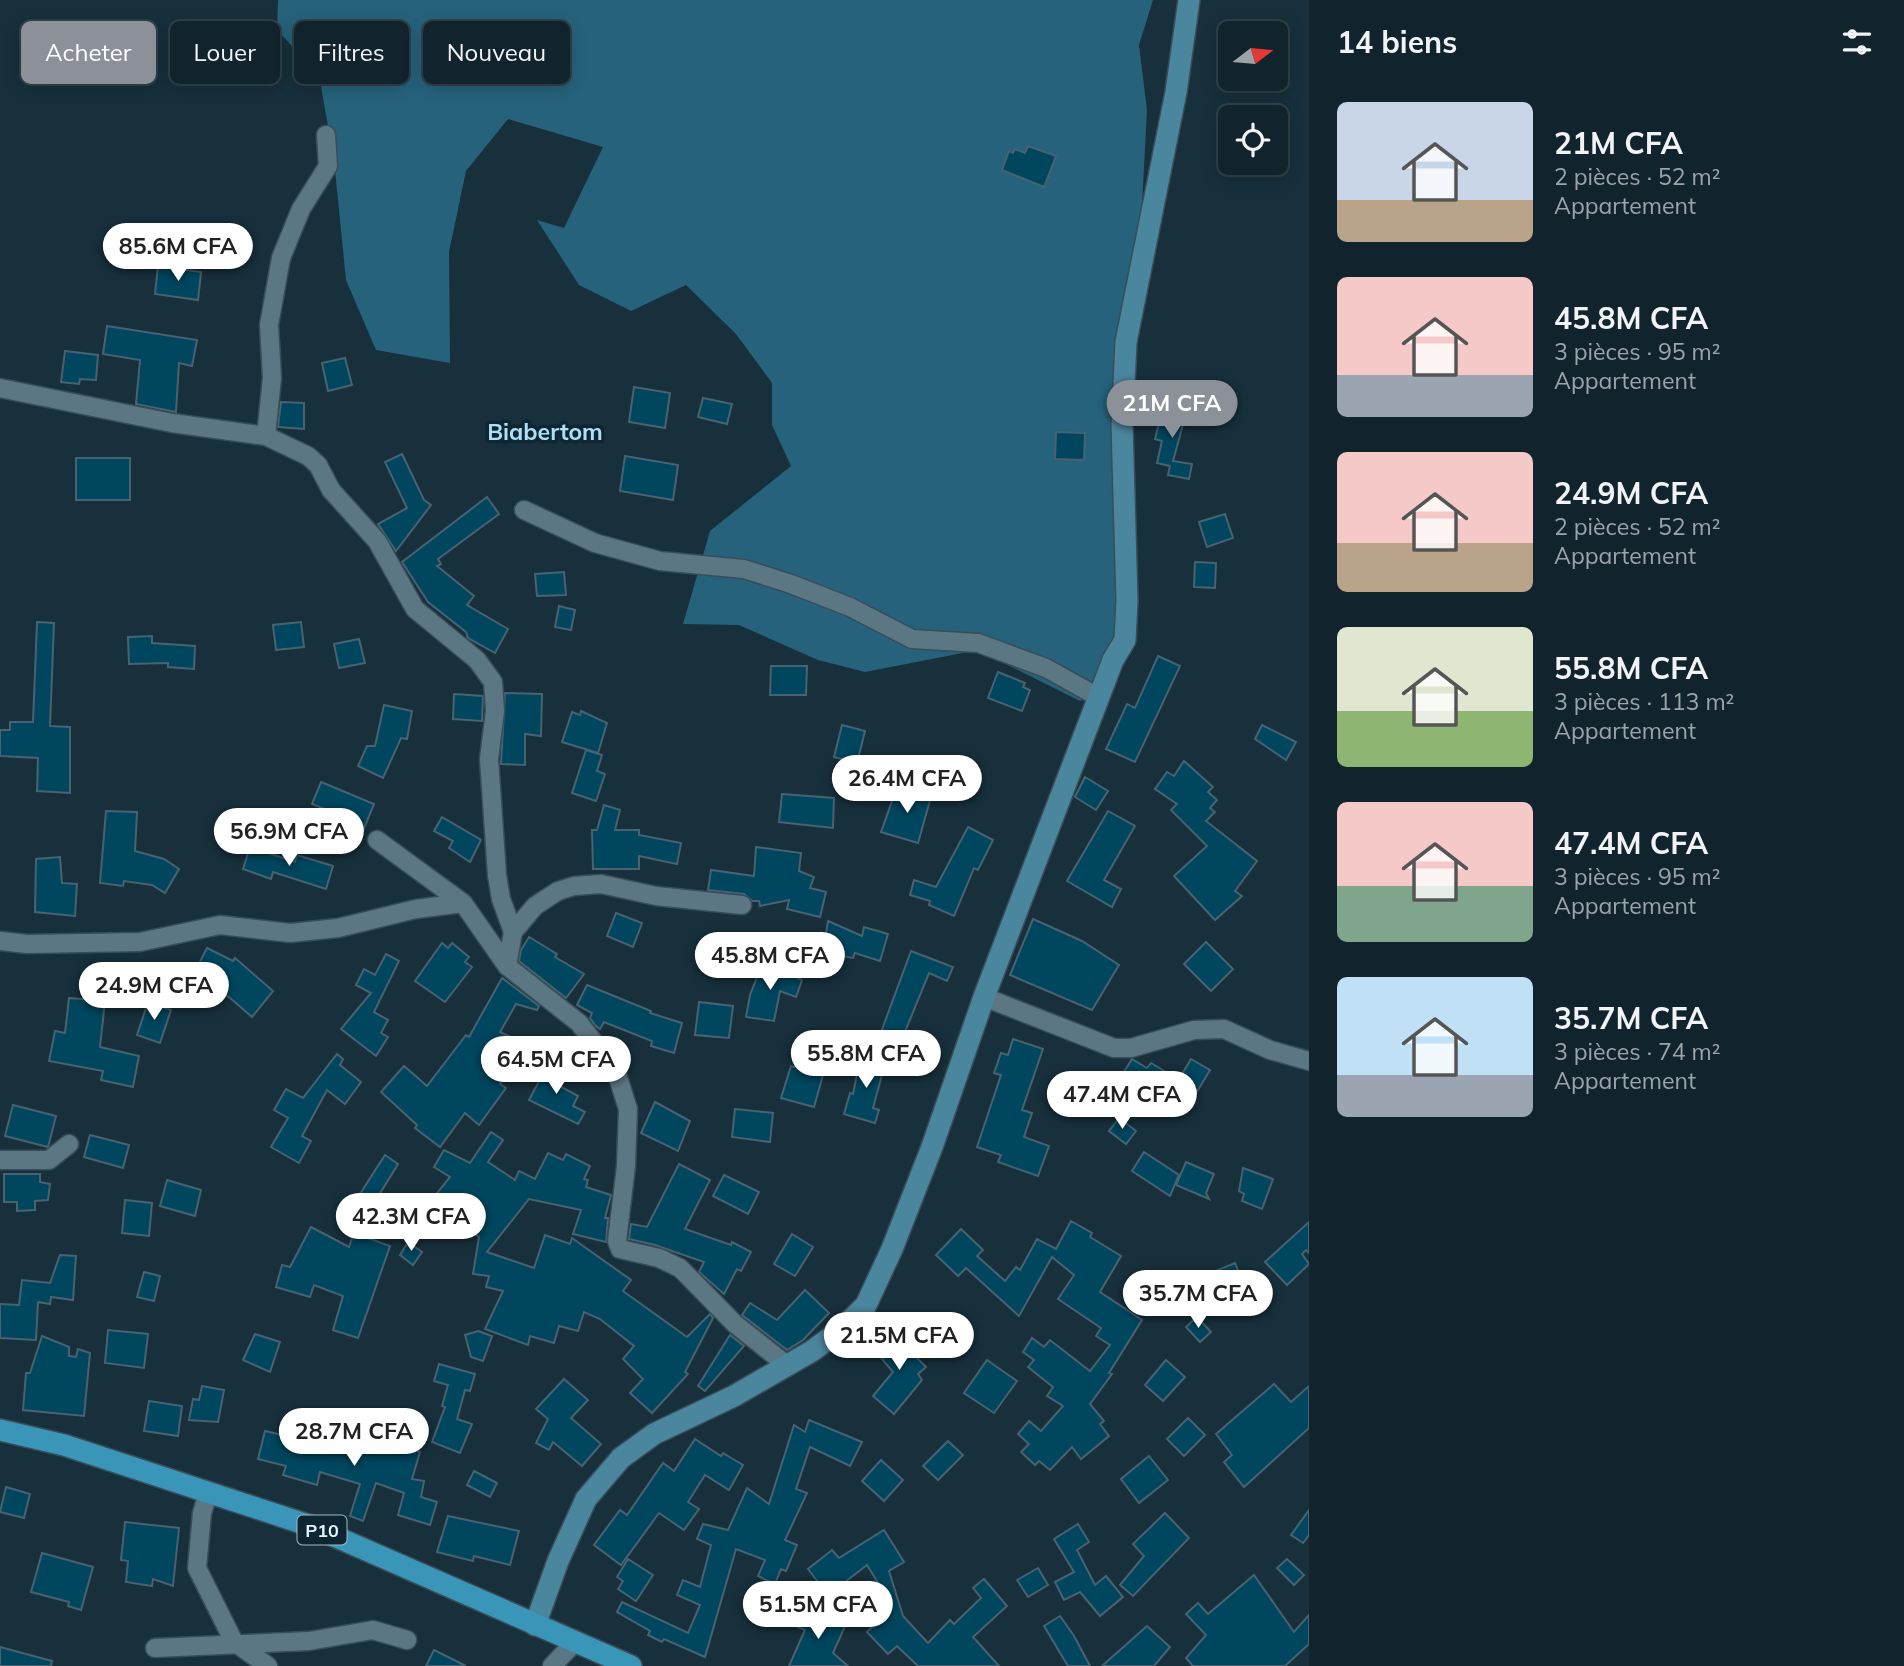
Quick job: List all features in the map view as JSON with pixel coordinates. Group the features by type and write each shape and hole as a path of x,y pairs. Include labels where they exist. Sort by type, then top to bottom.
{"main road":[{"name":"P10","path":"0,1430 64,1446 311,1526 631,1666"}],"street":[{"path":"535,1625 586,1499 621,1458 654,1434 734,1396 788,1366 842,1329 866,1305 874,1292 932,1147 984,997 1113,660 1125,640 1127,601 1122,379 1126,342 1176,92 1189,0"},
{"path":"266,436 272,377 269,325 278,272 301,209 328,166 326,135"},
{"path":"0,388 172,423 266,436 308,456 318,465 331,490 377,541 415,609 477,660 493,682 495,711 489,759 497,875 501,900 513,932 508,966"},
{"path":"524,510 608,546 660,561 744,569 779,580 839,603 912,639 978,643 1046,668 1100,698"},
{"path":"377,840 463,903 508,966 579,1023 616,1071 628,1109 626,1166 617,1241 620,1248 659,1258 680,1268 735,1324 788,1366"},
{"path":"513,932 535,906 574,886 601,884 656,896 742,905"},
{"path":"0,941 27,944 140,942 220,925 290,933 338,928 416,909 463,903"},
{"path":"984,997 1114,1048 1131,1048 1194,1030 1224,1029 1270,1050 1309,1061"},
{"path":"0,1160 48,1160 69,1144"},
{"path":"208,1493 202,1513 197,1569 234,1642 268,1666"},
{"path":"155,1648 234,1642 309,1641 373,1630 407,1640"},
{"path":"552,1666 574,1643"}],"shaded area":[{"path":"278,0 1153,0 1139,45 1147,110 1136,320 1126,368 1134,639 1112,690 1080,701 978,650 865,672 818,660 739,625 683,624 710,531 791,466 772,425 772,383 736,334 686,285 631,311 579,285 537,220 564,228 603,147 508,119 466,171 449,252 450,363 376,350 346,280 334,160 321,84 409,84 409,21 294,21 294,48 280,33 280,21 277,21"}],"building":[{"path":"1028,146 1056,156 1044,187 1002,170 1009,151 1013,153 1015,149 1025,153"},
{"path":"158,266 201,272 198,300 155,294"},
{"path":"107,326 197,340 192,366 179,363 176,412 136,404 140,360 103,354"},
{"path":"65,351 98,355 96,380 80,379 79,384 61,382"},
{"path":"345,358 352,385 328,391 322,363"},
{"path":"634,387 670,393 665,428 629,422"},
{"path":"703,398 732,404 727,424 698,417"},
{"path":"281,402 304,403 304,429 278,427"},
{"path":"1164,404 1187,410 1173,461 1192,464 1189,479 1168,475 1170,466 1157,463 1162,441 1155,439"},
{"path":"1056,432 1085,433 1084,460 1055,459"},
{"path":"402,454 424,500 431,505 396,551 378,524 407,508 385,462"},
{"path":"625,456 678,465 673,500 620,491"},
{"path":"76,458 130,458 130,500 76,500"},
{"path":"487,497 499,514 438,559 441,564 437,566 474,596 467,605 508,629 495,653 468,638 466,632 428,602 402,562"},
{"path":"1225,514 1233,538 1207,547 1199,522"},
{"path":"1195,562 1216,563 1215,588 1194,587"},
{"path":"564,572 566,595 537,596 535,574"},
{"path":"559,606 575,610 571,630 555,627"},
{"path":"37,622 54,623 50,726 70,727 70,793 37,791 38,758 0,756 0,730 10,730 10,722 33,722"},
{"path":"301,622 304,647 276,650 273,625"},
{"path":"152,636 152,643 195,646 194,669 168,667 168,663 129,664 128,637"},
{"path":"359,639 365,663 339,668 334,644"},
{"path":"1158,656 1180,666 1135,762 1106,749 1127,704 1135,708"},
{"path":"771,666 807,666 806,695 770,695"},
{"path":"998,672 1025,683 1023,687 1030,690 1022,711 988,698"},
{"path":"505,693 542,694 541,736 525,734 525,765 501,764"},
{"path":"454,694 483,696 482,721 453,719"},
{"path":"384,705 412,711 407,739 401,738 383,778 358,766 367,746 375,746"},
{"path":"581,711 607,723 598,753 562,742 572,712 580,715"},
{"path":"842,725 865,731 857,763 834,757"},
{"path":"1262,725 1296,742 1286,760 1255,739"},
{"path":"586,750 602,755 597,771 605,774 596,801 572,793"},
{"path":"1184,761 1213,787 1208,792 1217,800 1210,808 1215,812 1206,821 1257,861 1235,891 1242,896 1215,920 1174,876 1207,846 1171,810 1177,804 1155,789 1167,772 1174,776"},
{"path":"1085,777 1108,791 1096,810 1075,797"},
{"path":"321,782 374,804 363,831 336,819 338,814 312,804"},
{"path":"897,787 931,797 918,843 881,832"},
{"path":"782,794 834,798 833,828 779,822"},
{"path":"604,805 620,810 615,830 639,830 639,835 681,843 677,864 639,856 639,869 593,869 592,830 597,830"},
{"path":"106,811 137,812 135,851 164,859 179,869 165,893 152,885 124,881 123,886 100,883"},
{"path":"1108,811 1135,826 1104,880 1121,889 1112,907 1067,881"},
{"path":"442,817 481,840 470,862 449,848 453,841 434,831"},
{"path":"968,827 993,840 978,870 974,868 954,916 929,905 930,901 910,895 914,880 936,887"},
{"path":"250,847 295,862 297,855 333,866 326,889 273,872 271,879 243,869"},
{"path":"756,847 801,853 799,871 814,877 810,888 826,892 820,917 787,909 789,900 760,906 759,901 752,901 744,894 708,890 711,870 754,876"},
{"path":"60,857 62,883 77,884 75,916 35,912 36,859"},
{"path":"616,913 642,923 633,947 607,936"},
{"path":"1033,919 1082,941 1119,965 1092,1010 1010,975"},
{"path":"828,921 862,936 864,927 888,934 880,961 855,953 853,958 823,953"},
{"path":"529,937 584,974 566,998 519,961 521,950"},
{"path":"1206,942 1233,969 1211,991 1184,964"},
{"path":"442,943 448,948 452,943 469,957 465,962 472,967 445,1002 415,981"},
{"path":"207,948 233,961 235,958 273,991 252,1017 229,997 192,977"},
{"path":"911,951 953,967 947,981 929,973 900,1044 880,1035"},
{"path":"386,954 399,961 374,1012 388,1020 381,1033 388,1037 376,1056 341,1029 371,993 356,985 364,969 375,975"},
{"path":"763,962 802,980 796,997 780,991 774,1021 746,1017 750,995"},
{"path":"502,978 539,1006 537,1010 516,1004 500,1032 511,1037 503,1057 515,1065 500,1084 506,1088 479,1125 465,1113 440,1147 415,1128 417,1125 381,1092 404,1066 427,1086 466,1035 469,1037"},
{"path":"587,985 651,1011 650,1013 682,1023 674,1053 651,1046 652,1041 604,1022 600,1029 596,1026 590,1018 592,1013 577,1005"},
{"path":"69,998 105,1001 100,1047 139,1056 133,1087 101,1080 103,1071 49,1061 55,1031 65,1033"},
{"path":"148,1002 171,1010 160,1043 137,1035"},
{"path":"699,1002 733,1006 729,1038 695,1035"},
{"path":"1013,1039 1043,1049 1022,1110 1032,1113 1024,1137 1049,1146 1038,1176 998,1162 1001,1155 977,1147 1001,1075 994,1073 1001,1053 1008,1055"},
{"path":"337,1054 343,1059 340,1065 361,1082 345,1104 327,1090 302,1136 311,1141 299,1163 271,1147 288,1118 274,1110 286,1089 303,1098"},
{"path":"860,1059 886,1060 873,1108 879,1110 875,1123 844,1114 850,1093 853,1094"},
{"path":"1132,1059 1147,1068 1151,1063 1171,1075 1150,1108 1115,1086"},
{"path":"1191,1059 1210,1070 1192,1100 1173,1089"},
{"path":"547,1066 564,1075 558,1085 578,1096 573,1106 585,1112 578,1124 529,1100"},
{"path":"791,1066 823,1075 814,1107 781,1098"},
{"path":"655,1102 690,1121 678,1151 641,1133"},
{"path":"13,1105 56,1116 48,1147 5,1136"},
{"path":"735,1109 773,1113 770,1142 732,1137"},
{"path":"1119,1118 1136,1131 1126,1144 1109,1131"},
{"path":"491,1132 503,1140 488,1162 515,1180 519,1171 535,1179 548,1153 563,1160 566,1154 590,1166 584,1179 588,1180 586,1187 611,1195 605,1218 608,1218 606,1242 573,1234 581,1210 529,1199 487,1252 534,1268 545,1235 570,1244 572,1238 631,1280 623,1291 687,1337 710,1314 713,1318 685,1372 688,1374 652,1413 630,1393 643,1379 623,1359 634,1346 600,1319 584,1312 578,1331 559,1326 554,1343 530,1336 528,1345 485,1329 503,1291 486,1287 489,1276 473,1274 479,1237 433,1198 450,1177 434,1167 444,1150 470,1163"},
{"path":"90,1135 129,1145 123,1168 84,1157"},
{"path":"1144,1152 1179,1175 1170,1196 1132,1171"},
{"path":"385,1155 398,1164 374,1203 360,1194"},
{"path":"1186,1162 1214,1174 1206,1193 1209,1199 1176,1185"},
{"path":"679,1164 710,1180 685,1229 731,1245 732,1242 751,1252 741,1271 737,1269 724,1294 699,1272 704,1262 629,1239 631,1224 647,1227"},
{"path":"1243,1168 1273,1179 1262,1209 1242,1201 1244,1194 1239,1191"},
{"path":"4,1174 40,1174 40,1182 50,1184 48,1200 35,1201 35,1210 17,1211 17,1202 4,1202"},
{"path":"724,1175 759,1192 748,1214 713,1196"},
{"path":"167,1180 201,1190 195,1216 160,1206"},
{"path":"125,1200 152,1203 149,1236 122,1233"},
{"path":"1071,1221 1092,1233 1090,1237 1121,1256 1100,1292 1142,1320 1109,1373 1112,1374 1090,1404 1104,1421 1100,1424 1109,1436 1081,1459 1072,1447 1050,1470 1039,1461 1035,1465 1021,1452 1029,1444 1018,1434 1029,1421 1041,1431 1063,1406 1047,1396 1053,1387 1028,1367 1034,1360 1023,1352 1032,1338 1044,1347 1050,1340 1090,1371 1110,1345 1096,1336 1101,1328 1058,1299 1074,1275 1052,1257 1019,1316 966,1268 958,1276 936,1255 961,1229 983,1250 977,1256 1005,1281 1016,1267 1020,1270 1037,1239 1056,1249"},
{"path":"1309,1222 1309,1253 1306,1250 1302,1254 1309,1264 1287,1285 1265,1262"},
{"path":"311,1227 349,1247 354,1233 390,1246 358,1338 333,1330 343,1296 314,1285 310,1297 276,1287 282,1265 290,1267"},
{"path":"792,1234 813,1247 795,1276 774,1264"},
{"path":"408,1242 422,1252 413,1265 400,1255"},
{"path":"60,1255 76,1256 73,1300 51,1297 50,1304 38,1302 36,1340 0,1338 0,1304 19,1305 22,1280 50,1283"},
{"path":"1235,1263 1245,1287 1202,1305 1194,1280"},
{"path":"144,1272 160,1276 154,1301 137,1297"},
{"path":"805,1290 829,1313 803,1340 787,1350 742,1315 750,1303 777,1320"},
{"path":"1197,1317 1211,1332 1200,1342 1186,1327"},
{"path":"108,1330 148,1334 144,1368 105,1363"},
{"path":"478,1331 492,1336 483,1361 471,1357 465,1335"},
{"path":"901,1331 919,1350 914,1355 926,1367 918,1374 922,1380 894,1414 873,1396 893,1372 877,1353"},
{"path":"255,1334 280,1342 270,1372 243,1360"},
{"path":"730,1335 744,1346 705,1391 698,1386"},
{"path":"42,1336 69,1347 69,1356 76,1357 78,1349 90,1353 84,1416 23,1410 26,1373 30,1373"},
{"path":"987,1360 1017,1381 994,1413 964,1393"},
{"path":"1166,1360 1185,1377 1163,1401 1145,1385"},
{"path":"439,1364 475,1374 470,1391 465,1390 457,1419 472,1424 460,1453 432,1442 445,1407 442,1406 448,1385 434,1381"},
{"path":"564,1379 588,1400 571,1418 601,1444 582,1466 553,1442 549,1450 536,1443 548,1419 536,1409"},
{"path":"1274,1384 1291,1402 1309,1386 1309,1428 1244,1487 1224,1462 1232,1455 1216,1434"},
{"path":"202,1386 224,1390 218,1422 189,1420 193,1399 199,1400"},
{"path":"149,1401 182,1406 178,1436 144,1431"},
{"path":"1188,1418 1205,1435 1184,1456 1167,1439"},
{"path":"809,1420 862,1442 850,1466 810,1447 796,1489 807,1493 785,1540 797,1545 786,1571 781,1569 775,1584 758,1576 765,1560 736,1549 705,1657 648,1635 650,1631 617,1612 622,1602 688,1633 700,1605 677,1595 683,1580 700,1587 711,1545 697,1539 703,1524 728,1530 747,1488 769,1504 794,1425 805,1432"},
{"path":"348,1423 366,1431 365,1433 420,1452 412,1479 424,1481 421,1497 437,1502 430,1525 398,1515 404,1493 376,1483 363,1521 350,1516 360,1484 320,1472 317,1485 283,1475 286,1466 258,1459 265,1431 330,1446 331,1442 339,1445"},
{"path":"695,1439 721,1456 723,1453 743,1465 729,1490 705,1475 688,1502 699,1509 684,1530 659,1513 621,1565 594,1545 620,1510 627,1515 663,1463 674,1471"},
{"path":"948,1441 963,1455 938,1480 923,1466"},
{"path":"1149,1456 1168,1480 1139,1503 1121,1479"},
{"path":"881,1460 903,1480 884,1501 862,1481"},
{"path":"474,1471 497,1483 490,1497 467,1485"},
{"path":"6,1487 30,1494 24,1518 0,1512"},
{"path":"1309,1510 1309,1535 1303,1543 1291,1535"},
{"path":"1165,1513 1189,1538 1133,1596 1120,1585 1144,1556 1133,1544"},
{"path":"448,1516 519,1531 510,1565 474,1556 473,1561 437,1552"},
{"path":"125,1522 179,1528 173,1586 153,1579 152,1586 126,1582 128,1561 121,1560"},
{"path":"1078,1524 1089,1542 1077,1550 1095,1585 1106,1576 1123,1597 1100,1616 1080,1592 1064,1600 1055,1582 1074,1572 1054,1539"},
{"path":"884,1530 904,1562 889,1571 903,1616 928,1643 950,1620 954,1624 981,1598 973,1588 984,1579 1007,1606 973,1637 999,1666 918,1666 897,1646 888,1654 867,1632 882,1617 870,1604 882,1593 889,1601 867,1565 828,1595 808,1569 832,1550 839,1558"},
{"path":"42,1553 93,1567 81,1610 68,1606 69,1602 31,1592"},
{"path":"628,1559 653,1575 636,1601 618,1589 623,1581 617,1577"},
{"path":"1287,1559 1304,1575 1294,1585 1277,1568"},
{"path":"1038,1568 1048,1585 1028,1597 1017,1580"},
{"path":"1254,1575 1294,1632 1309,1615 1309,1644 1285,1666 1193,1666 1186,1658 1206,1635 1186,1614 1198,1603 1208,1614"},
{"path":"807,1607 846,1624 833,1653 848,1666 789,1666 805,1630 798,1627"},
{"path":"1060,1616 1090,1666 1068,1666 1044,1626"},
{"path":"1147,1626 1170,1647 1154,1666 1102,1666"},
{"path":"0,1647 52,1661 51,1666 0,1666"},
{"path":"434,1650 466,1666 426,1666"}],"district":[{"name":"Biabertom","path":"545,431"}]}
